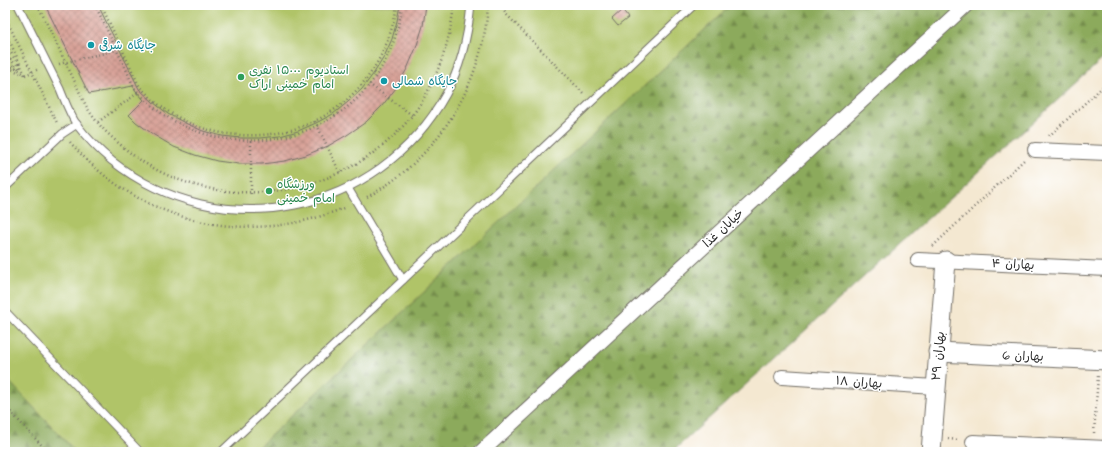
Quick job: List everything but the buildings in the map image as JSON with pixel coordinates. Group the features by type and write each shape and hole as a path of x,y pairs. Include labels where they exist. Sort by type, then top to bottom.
{"street":[{"name":"خیابان غذا","path":"481,452 966,5"},
{"path":"1035,150 1107,153"},
{"name":"بهاران ۴","path":"918,260 1107,269"},
{"name":"بهاران ۲۹","path":"931,445 946,261"},
{"name":"بهاران 6","path":"938,352 1103,360"},
{"name":"بهاران ۱۸","path":"782,377 935,387"},
{"path":"973,442 1098,449"}],"lane":[{"path":"18,5 77,124 93,144 132,175 154,188 201,204 226,209 251,210 276,209 300,205 325,198 368,177 387,164 405,148 426,125 446,94 464,51 469,28 471,5"},
{"path":"221,452 694,5"},
{"path":"5,188 62,134 77,124"},
{"path":"348,188 403,280"},
{"path":"5,311 140,452"}],"path":[{"path":"38,5 91,115 106,132 142,161 183,181 205,188 228,192 251,193 274,192 319,182 340,173 376,150 393,136 412,115 431,86 440,66 450,32 454,5"},
{"path":"95,5 139,92 151,104 184,126 202,133 221,138 250,141 280,138 299,133 317,126 350,104 369,84 387,58 400,21 402,5"},
{"path":"101,5 141,87 154,101 186,121 204,129 241,136 260,136 285,132 315,121 332,112 347,100 361,87 382,56 390,38 397,5"},
{"path":"5,17 62,134 101,174 123,190 146,203 171,214 224,226 251,227 278,226 330,214 357,203 377,192 417,161 440,135 462,102 480,56 486,31 488,5"},
{"path":"500,5 515,24 591,102"},
{"path":"5,42 10,42 25,75"},
{"path":"5,48 11,60 25,75"},
{"path":"25,75 32,71 117,50"},
{"path":"5,56 8,62 25,75"},
{"path":"5,65 25,75"},
{"path":"918,260 1107,83"},
{"path":"369,84 440,135"},
{"path":"98,122 139,92"},
{"path":"315,121 348,188"},
{"path":"250,141 251,227"},
{"path":"1098,449 1103,360"},
{"path":"5,406 48,452"},
{"path":"931,445 973,442"}],"green space":[{"name":"ورزشگاه امام خمینی","path":"5,5 731,5 253,452 76,452 5,377"},
{"path":"731,5 1107,5 1107,55 672,452 253,452"},
{"path":"5,377 76,452 5,452"}],"place":[{"name":"جایگاه شرقی","path":"91,45"},
{"name":"استادیوم ۱۵۰۰۰ نفری امام خمینی اراک","path":"241,77"},
{"name":"جایگاه شمالی","path":"384,81"},
{"name":"ورزشگاه امام خمینی","path":"269,191"}]}
